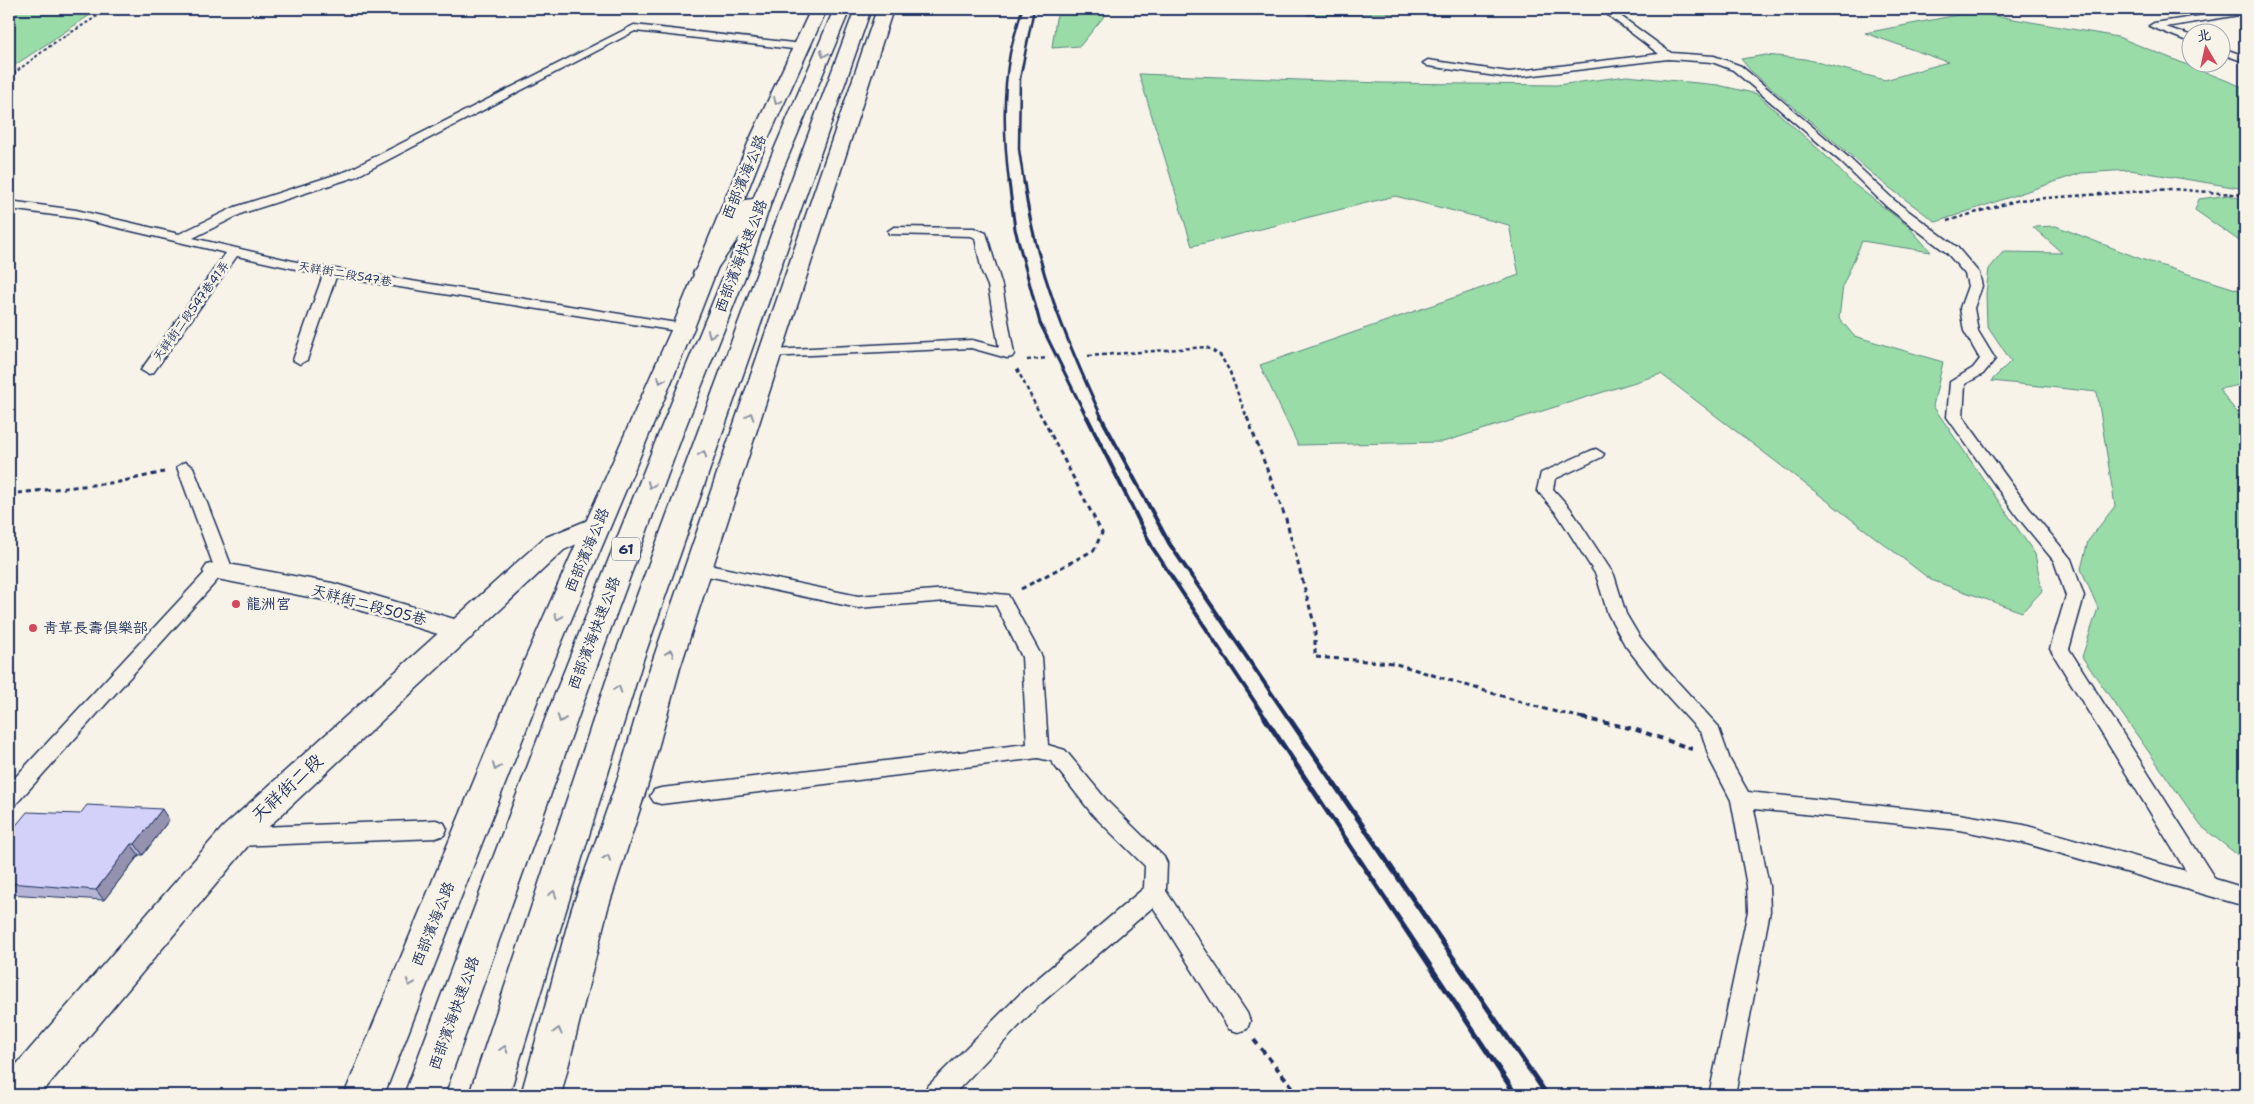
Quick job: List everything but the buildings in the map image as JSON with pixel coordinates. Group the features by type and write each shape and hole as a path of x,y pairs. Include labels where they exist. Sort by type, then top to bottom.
{"main road":[{"name":"西部濱海公路","path":"364,1095 529,684 683,328 758,141 819,9"},
{"name":"西部濱海快速公路","path":"424,1095 565,709 673,428 742,259 771,176 842,9"},
{"name":"西部濱海快速公路","path":"489,1095 628,660 863,9"},
{"path":"541,1095 590,908 633,781 665,668 885,9"},
{"path":"704,273 771,176"},
{"name":"天祥街二段","path":"14,1095 235,837 357,722 461,631 554,544 598,524"},
{"name":"天祥街二段505巷","path":"217,571 332,592 461,631"}],"lane":[{"path":"1604,9 1668,56"},
{"path":"2182,36 2154,26 2245,11"},
{"path":"180,239 239,210 351,174 634,28 802,47"},
{"path":"2232,55 2245,60"},
{"path":"1428,63 1509,75 1668,56 1714,59 1737,68 1844,159 1864,181 1952,250 1972,273 1975,286 1967,308 1971,331 1988,359 1978,371 1958,382 1955,417 2023,512 2062,559 2075,596 2059,649 2206,884"},
{"name":"天祥街二段547巷","path":"9,205 76,214 331,272 683,328"},
{"path":"894,231 974,232 981,236 989,272 995,286 1010,358"},
{"name":"天祥街二段547巷41弄","path":"148,370 234,251"},
{"path":"300,360 331,272"},
{"path":"771,354 972,344 1010,358"},
{"path":"1596,454 1547,476 1545,490 1564,512 1605,575 1617,614 1632,640 1656,671 1711,731 1720,760 1742,800 1758,886 1759,911 1722,1095"},
{"path":"9,798 222,565 185,467"},
{"path":"699,569 858,602 947,595 1002,599 1032,657 1038,750"},
{"path":"661,796 1038,750 1058,756 1101,809 1156,863 1155,892 1238,1021"},
{"path":"1742,800 1977,825 2024,834 2206,884 2245,897"},
{"path":"235,837 436,829"},
{"path":"936,1095 1031,998 1155,892"}],"path":[{"path":"9,77 54,43 109,9"},
{"path":"1925,228 2019,200 2172,189 2205,190 2245,195"},
{"path":"1088,356 1206,347 1220,355 1229,370 1286,519 1315,627 1315,657 1393,663 1548,710 1634,728 1720,760"},
{"path":"1002,599 1094,550 1102,533 1010,358 1048,358"},
{"path":"9,494 119,482 185,467"},
{"path":"1238,1021 1299,1095"}],"green space":[{"path":"9,9 99,9 9,69"},
{"path":"1062,9 1110,9 1080,46 1052,48 1056,18"},
{"path":"1304,9 1564,9 1565,10 1307,15"},
{"path":"1973,12 2118,37 2182,63 2182,72 2205,72 2245,88 2245,189 2130,170 2081,173 1936,222 1887,186 1751,71 1741,59 1766,55 1805,59 1885,80 1948,62 1865,33"},
{"path":"1139,74 1381,83 1557,85 1627,76 1718,85 1757,94 1825,155 1851,182 1908,226 1931,252 1862,241 1843,285 1839,318 1854,336 1943,362 1933,406 2035,554 2042,591 2022,612 1931,580 1661,374 1443,442 1298,445 1260,365 1519,275 1509,225 1395,196 1192,246"},
{"path":"2229,195 2245,200 2245,245 2195,210 2199,199"},
{"path":"2056,226 2141,259 2245,292 2245,384 2219,389 2245,423 2245,861 2201,826 2082,657 2098,608 2081,569 2088,541 2115,506 2097,392 1991,381 2011,361 1987,325 1986,293 1989,269 2003,252 2062,253 2033,227"}],"railway":[{"path":"1009,183 1005,135 1007,69 1022,9"},
{"path":"1024,183 1019,149 1020,79 1034,9"},
{"path":"1009,182 1015,229 1040,323 1087,418"},
{"path":"1024,182 1029,213 1044,274 1065,332 1102,418"},
{"path":"1087,417 1152,547 1266,719"},
{"path":"1101,417 1169,543 1289,719"},
{"path":"1265,718 1516,1095"},
{"path":"1289,718 1547,1095"}],"place":[{"name":"龍洲宮","path":"236,604"},
{"name":"青草長壽俱樂部","path":"33,628"}]}
